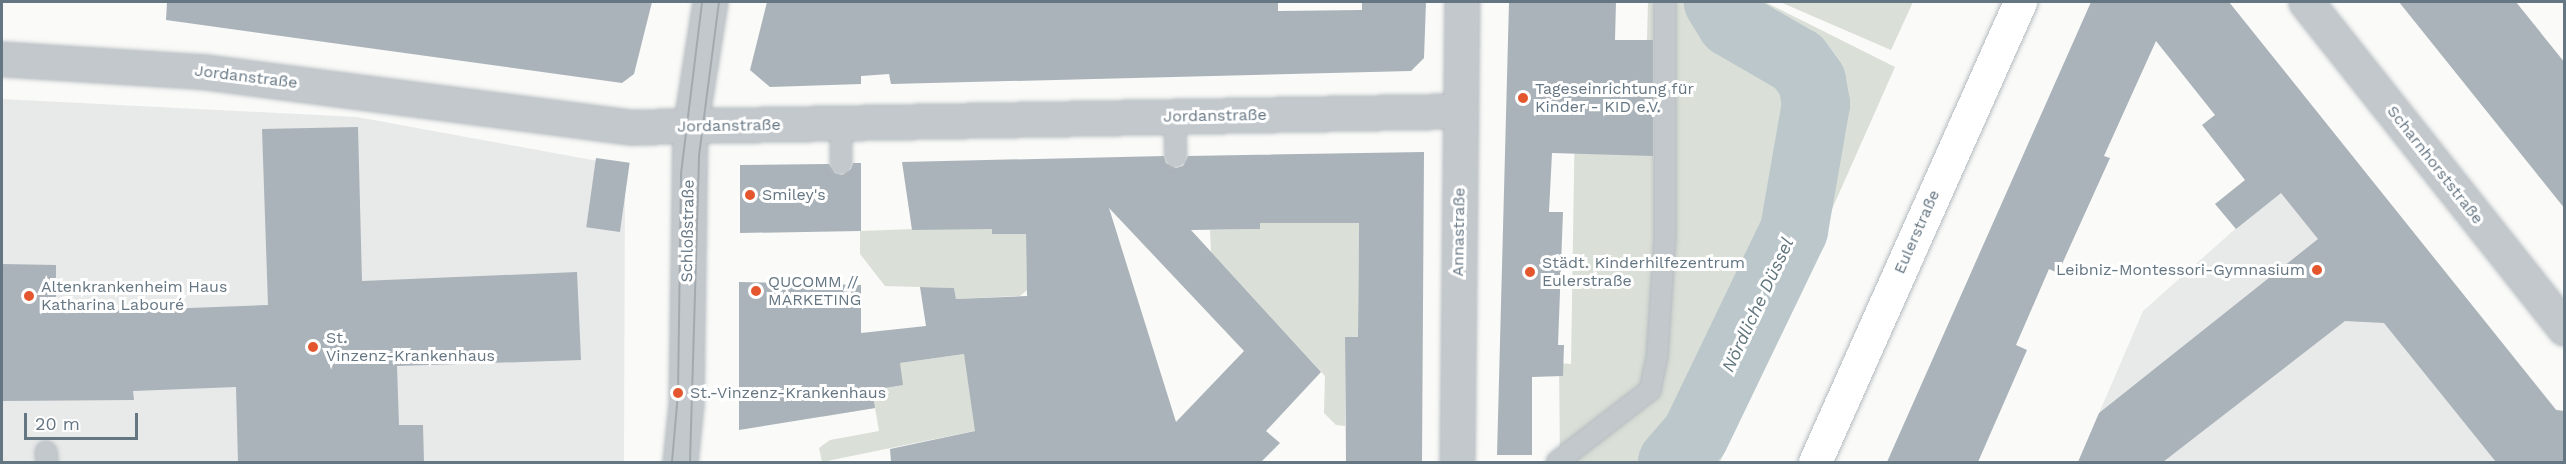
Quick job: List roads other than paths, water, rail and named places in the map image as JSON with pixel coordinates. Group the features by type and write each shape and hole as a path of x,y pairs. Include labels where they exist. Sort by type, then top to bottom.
{"main road":[{"name":"Eulerstraße","path":"1815,462 2020,2"}],"street":[{"name":"Schloßstraße","path":"682,462 686,404 690,128 710,2"},
{"name":"Annastraße","path":"1457,462 1462,2"},
{"name":"Scharnhorststraße","path":"2306,2 2565,328"},
{"name":"Jordanstraße","path":"2,59 206,72 631,127 690,128 1460,111"}],"lane":[{"path":"1557,462 1650,390 1658,358 1665,237 1665,2"},
{"path":"1175,117 1176,156"},
{"path":"841,124 842,164"}],"waterway":[{"name":"Nördliche Düssel","path":"1672,462 1695,436 1794,230 1816,104 1812,81 1798,62 1731,23 1718,2"}],"tram line":[{"path":"672,462 678,393 681,174 702,2"},
{"path":"690,462 699,156 719,2"}],"place":[{"name":"Tageseinrichtung für Kinder - KID e.V.","path":"1523,98"},
{"name":"Smiley's","path":"750,195"},
{"name":"Leibniz-Montessori-Gymnasium","path":"2317,270"},
{"name":"Städt. Kinderhilfezentrum Eulerstraße","path":"1530,272"},
{"name":"QUCOMM // MARKETING","path":"756,291"},
{"name":"Altenkrankenheim Haus Katharina Labouré","path":"29,296"},
{"name":"St. Vinzenz-Krankenhaus","path":"313,347"},
{"name":"St.-Vinzenz-Krankenhaus","path":"678,393"}]}
